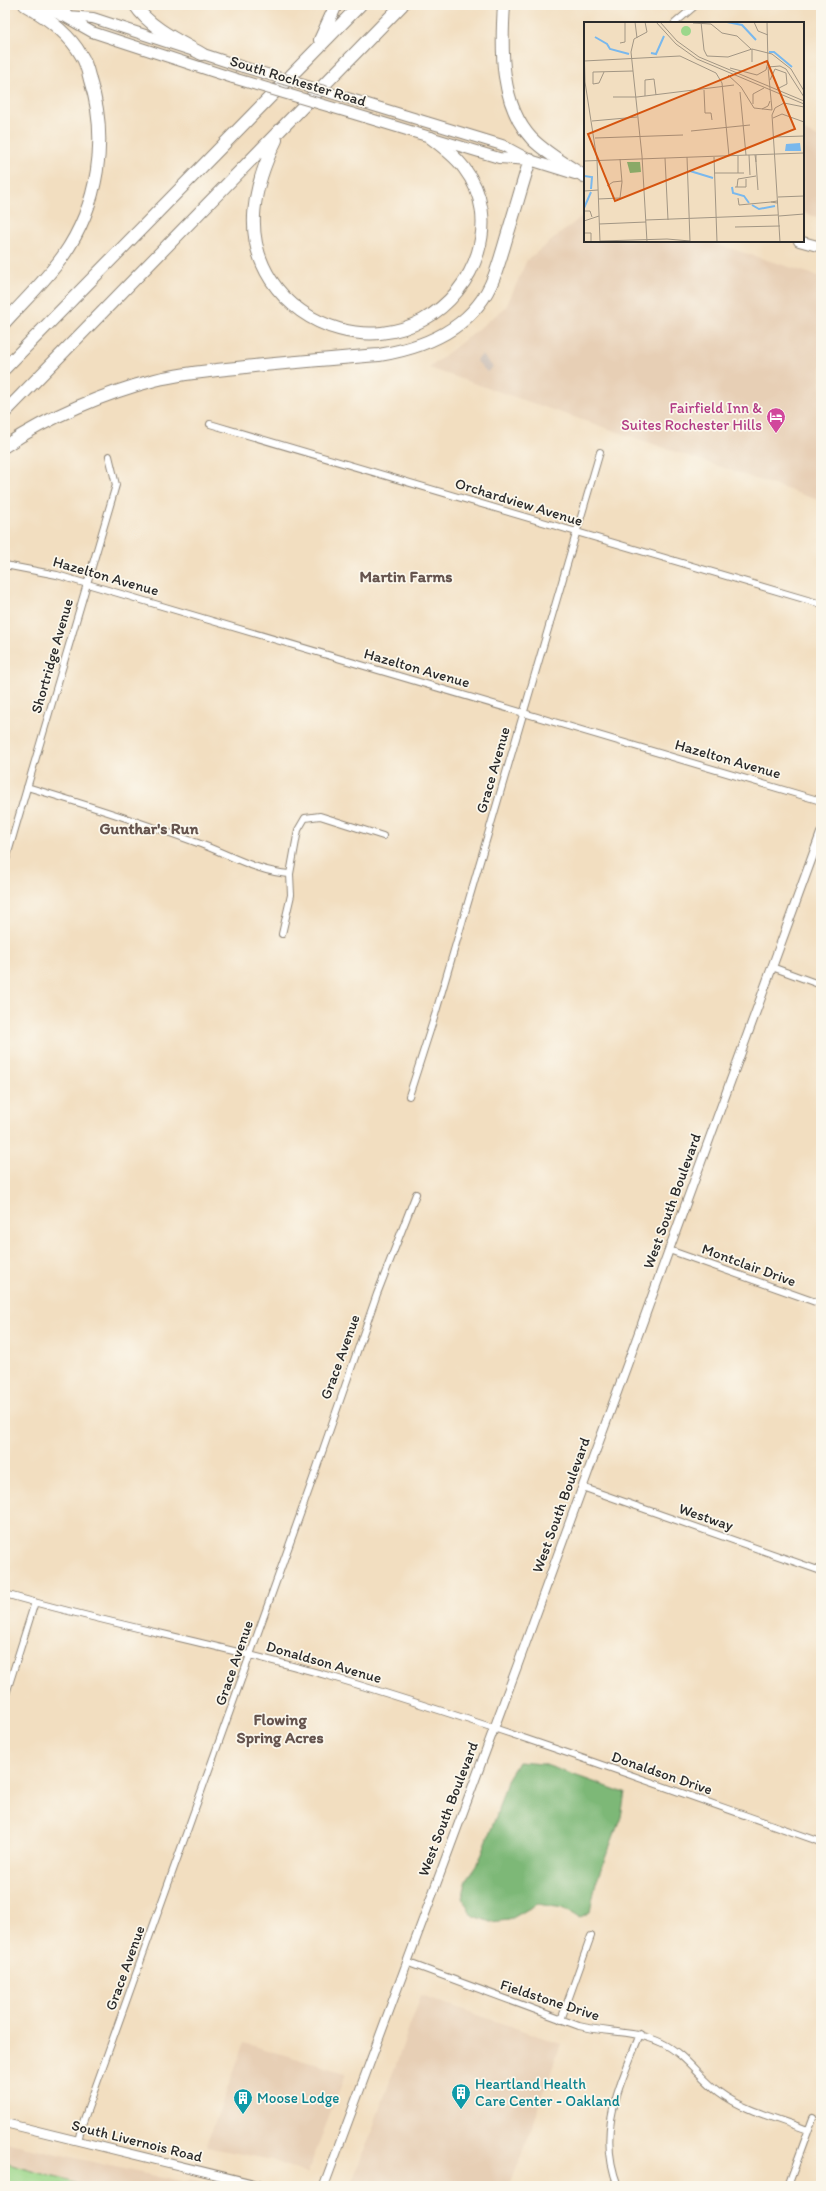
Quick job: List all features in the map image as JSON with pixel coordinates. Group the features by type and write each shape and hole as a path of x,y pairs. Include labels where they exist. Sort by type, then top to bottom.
{"highway":[{"path":"5,322 63,256 78,230 88,208 94,184 99,151 99,132 94,92 82,55 69,38 50,22 25,5"},
{"path":"136,5 150,21 168,35 202,54"},
{"path":"313,53 336,5"},
{"path":"5,368 360,5"},
{"path":"5,412 402,5"},
{"path":"504,5 502,29 506,83 521,123 532,139 584,176"},
{"path":"281,129 262,171 253,212 255,239 264,267 278,291 293,306 313,320 349,332 367,334 388,332 406,328 424,320 454,294 470,273 479,251 483,231 482,209 476,189 465,168 451,153 431,138"},
{"path":"5,446 29,431 72,410 124,389 156,380 205,371 379,355 397,352 440,338 457,327 473,312 487,291 499,263 530,160"}],"main road":[{"name":"South Rochester Road","path":"35,5 64,10 93,18 243,67 502,145 530,160 584,177"},
{"name":"South Rochester Road","path":"64,10 92,32 233,78 499,158 530,160"},
{"path":"803,242 821,247"}],"street":[{"path":"676,22 696,5"},
{"name":"Orchardview Avenue","path":"210,424 821,604"},
{"name":"Grace Avenue","path":"409,1096 424,1052 600,452"},
{"name":"Shortridge Avenue","path":"5,863 116,485 109,456"},
{"name":"Hazelton Avenue","path":"5,565 33,569 87,584 821,801"},
{"path":"28,787 131,818 220,851 260,869 290,874"},
{"path":"282,934 291,895 290,874 298,830 305,818 320,816 383,836"},
{"name":"West South Boulevard","path":"324,2186 494,1728 821,833"},
{"path":"772,967 821,985"},
{"name":"Grace Avenue","path":"78,2141 84,2118 250,1655 374,1301 416,1194"},
{"name":"Montclair Drive","path":"669,1250 821,1304"},
{"name":"Westway","path":"582,1487 821,1571"},
{"name":"Donaldson Avenue","path":"5,1594 328,1676 494,1728"},
{"path":"5,1697 35,1602"},
{"name":"Donaldson Drive","path":"494,1728 821,1842"},
{"path":"561,2020 591,1936"},
{"name":"Fieldstone Drive","path":"406,1962 561,2020 591,2029 640,2034 671,2048 713,2088 727,2098 808,2130"},
{"path":"618,2186 609,2147 609,2125 614,2103 640,2034"},
{"path":"788,2186 813,2118"},
{"name":"South Livernois Road","path":"5,2123 262,2186"}],"shaded area":[{"path":"804,131 821,138 821,218 804,213"},
{"path":"584,215 584,242 709,242 821,277 821,501 429,368 506,307 527,260"},
{"path":"482,355 493,367 487,372 476,360"},
{"path":"421,1995 561,2044 510,2186 349,2186 361,2161"},
{"path":"244,2043 346,2073 307,2174 272,2160 206,2147"},
{"path":"5,2142 185,2183 191,2179 216,2186 5,2186"}],"green space":[{"path":"518,1762 543,1764 625,1793 621,1817 596,1882 590,1912 579,1918 563,1908 537,1904 509,1920 490,1922 472,1915 462,1897 467,1880 477,1866 497,1814 507,1780"},
{"path":"5,2163 86,2186 5,2186"}],"place":[{"name":"Fairfield Inn & Suites Rochester Hills","path":"776,434"},
{"name":"Heartland Health Care Center - Oakland","path":"461,2110"},
{"name":"Moose Lodge","path":"243,2115"}],"district":[{"name":"Martin Farms","path":"406,576"},
{"name":"Gunthar's Run","path":"149,828"},
{"name":"Flowing Spring Acres","path":"280,1728"}]}
